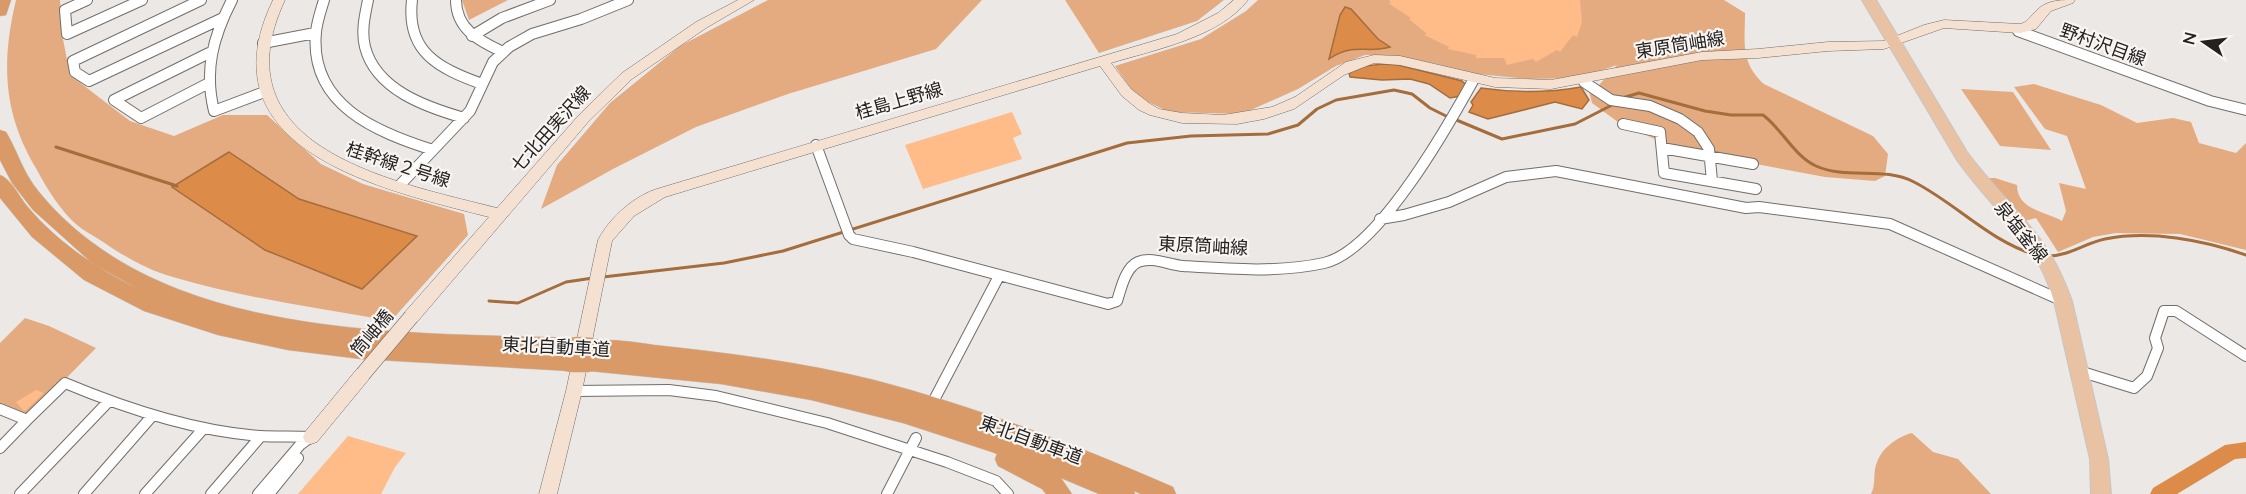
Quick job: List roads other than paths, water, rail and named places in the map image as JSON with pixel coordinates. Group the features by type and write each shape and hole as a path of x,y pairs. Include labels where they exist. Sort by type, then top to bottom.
{"highway":[{"path":"0,11 3,0"},
{"name":"東北自動車道","path":"0,137 20,179 41,207 75,241 123,273 186,301 259,321 312,330 582,355 723,375 822,394 881,408 1022,453 1124,494"},
{"name":"東北自動車道","path":"0,182 22,214 50,243 83,270 125,293 184,317 261,337 301,343 404,353 582,355 730,362 831,380 889,394 1024,436 1165,494"},
{"path":"881,408 909,424 1016,463 1050,482 1062,493"}],"main road":[{"name":"泉塩釜線","path":"1869,0 1978,180 2042,254 2054,276 2063,301 2099,459 2101,494"}],"street":[{"path":"87,0 65,10 67,34 142,0"},
{"path":"201,0 73,61 75,72 89,81 223,18"},
{"path":"232,0 209,53 207,84 214,111 267,91"},
{"name":"桂幹線２号線","path":"279,0 263,43 262,68 272,103 287,126 309,147 356,173 500,214"},
{"path":"324,0 315,33 316,59 322,78 332,95 346,111 386,134 433,150"},
{"path":"368,0 364,36 368,55 377,72 409,99 464,118"},
{"path":"412,0 409,17 411,27 415,39 427,57 455,75 482,84"},
{"path":"456,0 459,21 472,36 503,52"},
{"path":"472,36 502,18 550,0"},
{"path":"399,186 464,118 475,101 493,63 503,52 532,34 628,0"},
{"name":"桂島上野線","path":"548,494 574,391 605,240 634,206 660,193 1182,37 1222,16 1242,0"},
{"path":"2018,31 2031,26 2040,11 2049,5 2069,0"},
{"name":"七北田実沢線","path":"411,317 584,118 627,76 686,34 741,1"},
{"name":"東原筒岫線","path":"1103,60 1132,100 1157,113 1184,118 1242,118 1274,111 1305,96 1351,66 1368,60 1401,61 1474,79 1527,85 1584,82 1701,56 1881,45 1942,24 2018,31"},
{"name":"野村沢目線","path":"2018,31 2210,101 2246,110"},
{"path":"263,43 315,33"},
{"path":"207,84 141,117 114,100 209,53"},
{"name":"東原筒岫線","path":"816,145 847,230 854,239 913,252 1108,304 1117,301 1130,268 1138,262 1206,266 1317,266 1337,260 1352,250 1421,170 1474,79"},
{"path":"1584,82 1595,92 1614,101 1645,105 1678,119 1707,142 1712,181"},
{"path":"1623,124 1660,132 1664,173 1756,189"},
{"path":"1662,148 1753,165"},
{"path":"1380,219 1404,215 1449,202 1514,174 1556,171 1746,208 1760,207 1878,221 2063,301"},
{"path":"934,400 999,276"},
{"path":"2079,371 2134,388 2147,376 2158,348 2155,338 2164,311 2176,311 2246,357"},
{"name":"筒岫橋","path":"311,437 411,317"},
{"path":"0,448 65,383 108,402 204,428 261,436 311,437"},
{"path":"574,391 669,390 716,396 828,423 910,450 986,476 996,481 1008,494"},
{"path":"20,494 108,402"},
{"path":"0,409 27,420"},
{"path":"84,494 153,415"},
{"path":"145,494 204,428"},
{"path":"211,494 261,436"},
{"path":"258,494 300,445 311,437"},
{"path":"269,494 309,445 311,437"},
{"path":"887,494 916,438"}],"waterway":[{"path":"603,277 724,263 783,251 1127,143 1191,136 1268,134 1298,125 1317,109 1336,100 1394,90 1412,94 1430,108 1448,117"},
{"path":"1622,98 1639,93 1705,111 1731,115 1763,115 1808,162 1840,172 1902,177 1930,191 2003,241 2036,255"},
{"path":"1454,119 1502,139 1575,124 1614,104"},
{"path":"56,147 177,186"},
{"path":"2048,256 2063,254 2091,243 2122,236 2176,238 2246,255"},
{"path":"489,301 518,303 566,282 593,278"},
{"path":"2160,494 2232,451 2246,450"}]}
